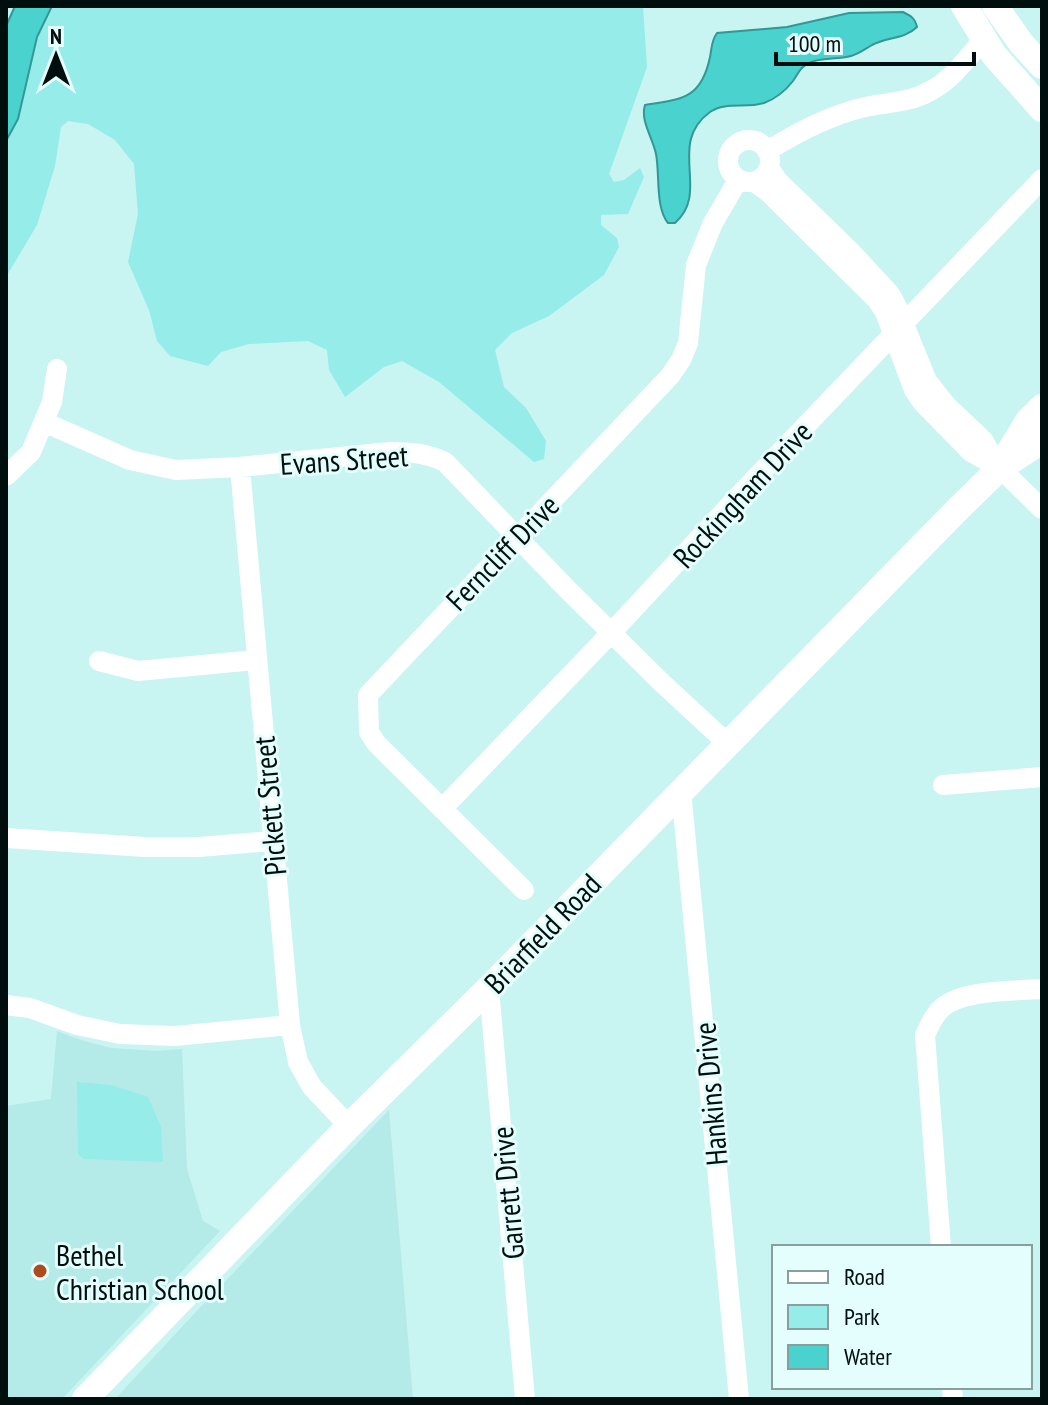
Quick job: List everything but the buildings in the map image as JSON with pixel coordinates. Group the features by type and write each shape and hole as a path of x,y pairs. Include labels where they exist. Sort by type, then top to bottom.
{"main road":[{"path":"964,6 994,55 1042,109"},
{"path":"995,6 1042,66"},
{"name":"Briarfield Road","path":"1000,468 1028,421 1042,407"},
{"name":"Briarfield Road","path":"85,1399 349,1126 489,988 1000,468 1042,441"}],"street":[{"name":"Ferncliff Drive","path":"524,890 376,743 369,732 368,695 651,397 681,360 688,343 696,265 713,223 757,170 800,131 832,117 871,106 911,101 933,90 949,78 984,39"},
{"path":"757,170 778,181 890,294 898,330 927,381 946,405 983,440 1000,468 1042,509"},
{"name":"Rockingham Drive","path":"442,809 1042,179"},
{"path":"6,476 31,452 52,402 57,369"},
{"name":"Evans Street","path":"44,422 130,460 176,470 390,452 429,454 445,462 612,632 727,743"},
{"name":"Pickett Street","path":"240,467 290,1025 298,1062 312,1087 349,1126"},
{"path":"99,661 138,671 256,660"},
{"path":"943,785 1042,777"},
{"name":"Hankins Drive","path":"681,790 739,1399"},
{"path":"6,838 145,847 199,847 272,841"},
{"name":"Garrett Drive","path":"489,988 525,1399"},
{"path":"941,1245 925,1035 939,1010 961,998 993,992 1042,989"},
{"path":"6,1005 30,1008 77,1025 120,1034 175,1036 290,1025"}],"shaded area":[{"path":"57,1031 111,1048 182,1049 187,1169 203,1221 220,1231 62,1399 6,1399 6,1106 51,1099"},
{"path":"389,1110 413,1399 115,1399 193,1315"}],"green space":[{"path":"52,6 643,6 647,67 609,174 614,182 624,180 640,168 644,177 628,214 601,215 601,225 617,238 619,247 604,275 549,316 512,333 495,350 504,387 526,408 546,441 544,459 534,462 439,382 402,361 384,367 345,397 329,370 327,350 308,341 249,344 221,352 208,366 170,356 157,341 149,310 128,262 138,214 134,164 115,140 88,124 68,121 61,127 55,166 37,225 6,277 6,141 18,119 37,37"},
{"path":"77,1082 111,1085 148,1097 161,1127 163,1162 84,1159 78,1154"}],"water":[{"path":"15,6 52,6 37,37 18,119 6,141 6,26"},
{"path":"903,12 915,21 917,27 907,34 878,42 851,56 809,63 784,91 764,103 723,107 710,112 697,125 691,138 689,197 685,211 675,223 668,223 661,208 656,154 645,123 645,105 679,99 695,90 706,71 717,33 787,27 849,13"}],"place":[{"name":"Bethel Christian School","path":"40,1271"}]}
